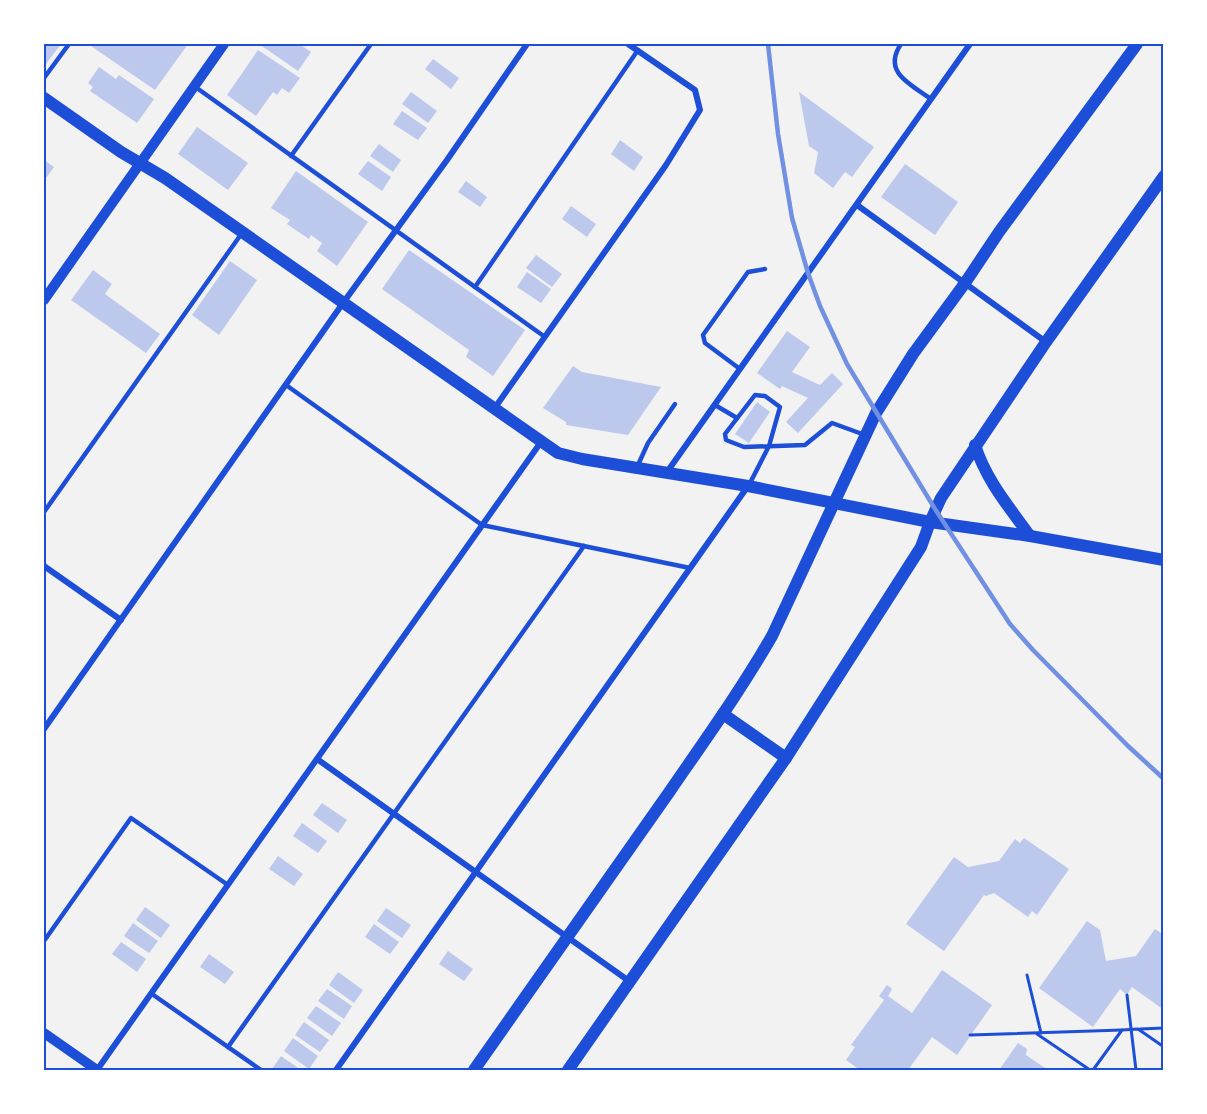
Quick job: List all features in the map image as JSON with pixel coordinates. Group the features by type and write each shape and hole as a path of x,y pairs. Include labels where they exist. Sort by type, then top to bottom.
{"main road":[{"path":"474,1071 723,714 771,636 876,413 913,354 1137,44"},
{"path":"44,98 165,178 558,453 582,459 748,486 930,522 1030,536 1164,560"},
{"path":"568,1071 786,758 921,547 940,498 975,445 1164,176"},
{"path":"975,445 987,474 1030,536"},
{"path":"723,714 786,758"}],"street":[{"path":"44,300 224,44"},
{"path":"44,729 527,44"},
{"path":"494,409 666,165 700,110 694,90 628,44"},
{"path":"667,472 970,44"},
{"path":"856,205 1046,342"},
{"path":"44,1033 97,1071 541,442"},
{"path":"336,1071 748,486"},
{"path":"44,566 121,620"},
{"path":"317,759 630,982"}],"lane":[{"path":"44,78 69,44"},
{"path":"291,156 371,44"},
{"path":"902,44 896,52 894,61 897,71 909,84 931,99"},
{"path":"475,287 638,50"},
{"path":"194,86 545,337"},
{"path":"44,512 242,233"},
{"path":"740,369 705,343 703,335 748,272 765,269"},
{"path":"286,385 482,525 690,568"},
{"path":"748,486 769,446 780,407 765,396 755,394 725,434 726,440 744,447 769,446 805,445 832,423 865,435"},
{"path":"637,468 648,443 675,404"},
{"path":"715,405 737,418"},
{"path":"228,1047 584,546"},
{"path":"44,941 131,818 228,885"},
{"path":"152,994 261,1071"}],"path":[{"path":"1027,975 1041,1033"},
{"path":"1127,995 1136,1071"},
{"path":"970,1035 1164,1028"},
{"path":"1138,1029 1164,1047"},
{"path":"1035,1033 1092,1071 1122,1030"}],"building":[{"path":"44,44 61,44 46,64 44,63"},
{"path":"88,44 188,44 155,90"},
{"path":"259,44 299,44 311,52 298,71"},
{"path":"258,50 300,78 289,93 282,88 277,95 273,92 256,116 227,95"},
{"path":"433,59 459,78 451,89 425,69"},
{"path":"99,67 116,79 119,75 154,99 137,123 90,91 93,87 88,83"},
{"path":"411,92 437,111 428,123 402,104"},
{"path":"799,92 874,147 852,177 845,172 833,188 814,173 818,152 809,146"},
{"path":"402,111 427,128 418,140 393,124"},
{"path":"197,127 248,163 228,190 178,154"},
{"path":"620,140 643,157 634,171 611,154"},
{"path":"379,144 401,160 393,172 370,156"},
{"path":"44,160 54,167 44,181"},
{"path":"368,161 391,177 382,191 358,174"},
{"path":"905,164 958,202 935,235 881,197"},
{"path":"296,171 368,222 337,266 317,251 322,243 311,235 309,239 287,224 290,220 271,208"},
{"path":"466,181 487,197 480,207 458,192"},
{"path":"571,206 596,224 587,237 562,219"},
{"path":"409,250 525,330 493,376 466,357 469,350 382,289"},
{"path":"536,255 562,274 552,287 526,268"},
{"path":"230,261 257,280 219,335 192,315"},
{"path":"93,270 112,284 105,294 160,334 146,353 71,300"},
{"path":"527,272 551,289 541,303 517,287"},
{"path":"787,331 810,347 792,372 820,385 832,373 843,384 798,433 786,422 808,398 782,386 780,389 757,373"},
{"path":"573,366 582,372 661,387 628,435 566,425 566,422 543,408"},
{"path":"757,402 770,412 749,443 735,434"},
{"path":"322,803 347,820 338,833 313,815"},
{"path":"302,823 327,841 318,853 293,836"},
{"path":"1024,838 1069,869 1037,915 1032,911 1028,917 994,893 984,895 944,951 906,924 954,857 968,867 999,861 1015,839 1020,843"},
{"path":"278,856 303,874 294,886 269,869"},
{"path":"145,907 170,925 161,938 136,920"},
{"path":"386,908 411,925 402,938 377,921"},
{"path":"1087,921 1100,930 1106,961 1136,956 1155,929 1164,935 1164,1010 1132,987 1127,995 1120,989 1093,1027 1039,988"},
{"path":"133,923 158,941 149,953 124,936"},
{"path":"374,924 399,942 390,954 365,937"},
{"path":"121,942 146,959 137,972 112,954"},
{"path":"448,951 473,969 464,981 439,964"},
{"path":"209,954 234,972 225,984 200,967"},
{"path":"942,970 992,1005 957,1055 932,1037 908,1070 860,1070 846,1060 855,1047 851,1045 884,1000 879,996 887,985 892,989 888,996 912,1013"},
{"path":"338,972 363,990 354,1003 329,985"},
{"path":"327,989 352,1006 344,1019 318,1001"},
{"path":"316,1006 341,1023 332,1036 307,1018"},
{"path":"304,1022 329,1040 320,1052 295,1035"},
{"path":"293,1038 318,1056 309,1069 284,1051"},
{"path":"1018,1043 1027,1049 1026,1055 1048,1070 999,1070"},
{"path":"281,1056 301,1070 272,1069"}],"railway":[{"path":"768,44 778,134 792,218 820,306 847,364 935,509 1010,624 1128,746 1164,779"}]}
